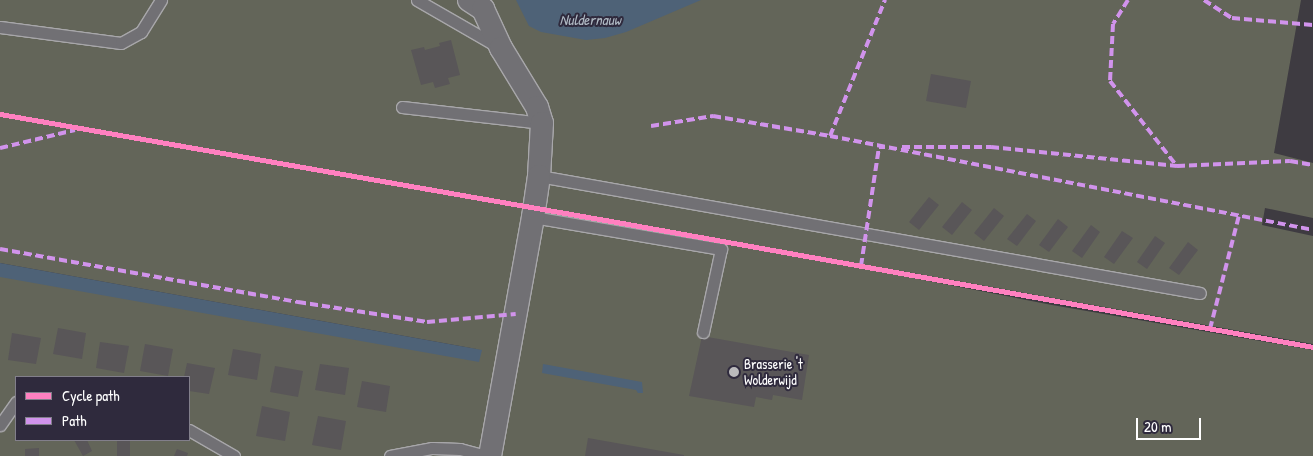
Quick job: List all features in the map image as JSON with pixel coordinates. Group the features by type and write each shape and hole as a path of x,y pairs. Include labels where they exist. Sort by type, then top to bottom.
{"street":[{"path":"468,0 482,9 501,48 537,107 542,123 539,176 533,217 488,456"}],"lane":[{"path":"0,27 121,42 141,32 161,0"},
{"path":"417,0 501,48"},
{"path":"402,107 542,123"},
{"path":"539,176 1200,293"},
{"path":"533,217 721,249 703,332"},
{"path":"0,425 15,403"},
{"path":"190,431 234,456"},
{"path":"390,456 432,448 460,449 488,456"}],"shaded area":[{"path":"0,0 1301,0 1274,153 1313,163 1313,218 1265,208 1262,225 1313,236 1313,344 895,270 893,274 1052,305 1313,350 1313,456 0,456 0,275 482,350 0,263"}],"water":[{"name":"Nuldernauw","path":"516,0 701,0 626,32 605,38 586,40 541,32 529,26"},
{"path":"0,263 482,350 479,362 0,277"},
{"path":"543,364 642,382 643,393 638,393 636,390 542,373"}],"building":[{"path":"451,40 460,75 448,78 450,84 435,88 433,82 421,85 411,50 424,47 425,50 440,46 439,43"},
{"path":"931,74 971,81 966,108 926,101"},
{"path":"929,197 939,205 919,230 909,222"},
{"path":"962,202 972,210 952,235 942,227"},
{"path":"994,208 1004,216 984,241 974,233"},
{"path":"1027,214 1036,221 1017,246 1007,239"},
{"path":"1058,219 1068,227 1049,252 1039,245"},
{"path":"1091,225 1100,232 1082,258 1072,251"},
{"path":"1122,231 1133,238 1114,264 1104,257"},
{"path":"1155,236 1165,243 1147,269 1137,262"},
{"path":"1188,242 1198,250 1179,275 1169,268"},
{"path":"58,328 86,333 82,359 53,354"},
{"path":"12,333 41,338 36,364 8,360"},
{"path":"702,336 809,355 802,400 773,395 772,400 756,397 754,407 689,396"},
{"path":"100,342 129,346 124,373 96,368"},
{"path":"145,344 173,349 168,376 140,371"},
{"path":"233,349 261,354 257,380 228,375"},
{"path":"187,363 215,368 209,394 190,391 190,376 184,376"},
{"path":"320,364 349,368 345,395 315,390"},
{"path":"275,366 303,371 298,397 270,392"},
{"path":"362,381 390,386 386,412 357,407"},
{"path":"262,406 290,412 285,441 256,436"},
{"path":"318,416 346,421 341,450 312,445"},
{"path":"588,438 684,455 684,456 585,456"},
{"path":"75,441 87,441 92,451 83,456"},
{"path":"117,441 130,441 130,456 117,456"},
{"path":"39,448 39,456 25,456 25,449"},
{"path":"177,449 188,453 187,456 174,456"}],"marked path":[{"path":"830,136 885,0"},
{"path":"1128,0 1113,24 1110,81 1177,166"},
{"path":"1204,0 1232,18 1313,25"},
{"path":"651,126 713,116 830,136 1313,230"},
{"path":"0,148 75,130"},
{"path":"861,266 879,147 885,147"},
{"path":"902,147 991,147 1177,166 1290,161 1313,165"},
{"path":"1210,329 1239,215"},
{"path":"0,249 298,302 427,322 516,314"}],"cycle path":[{"path":"0,114 1313,347"}],"place":[{"name":"Brasserie 't Wolderwijd","path":"734,372"}]}
